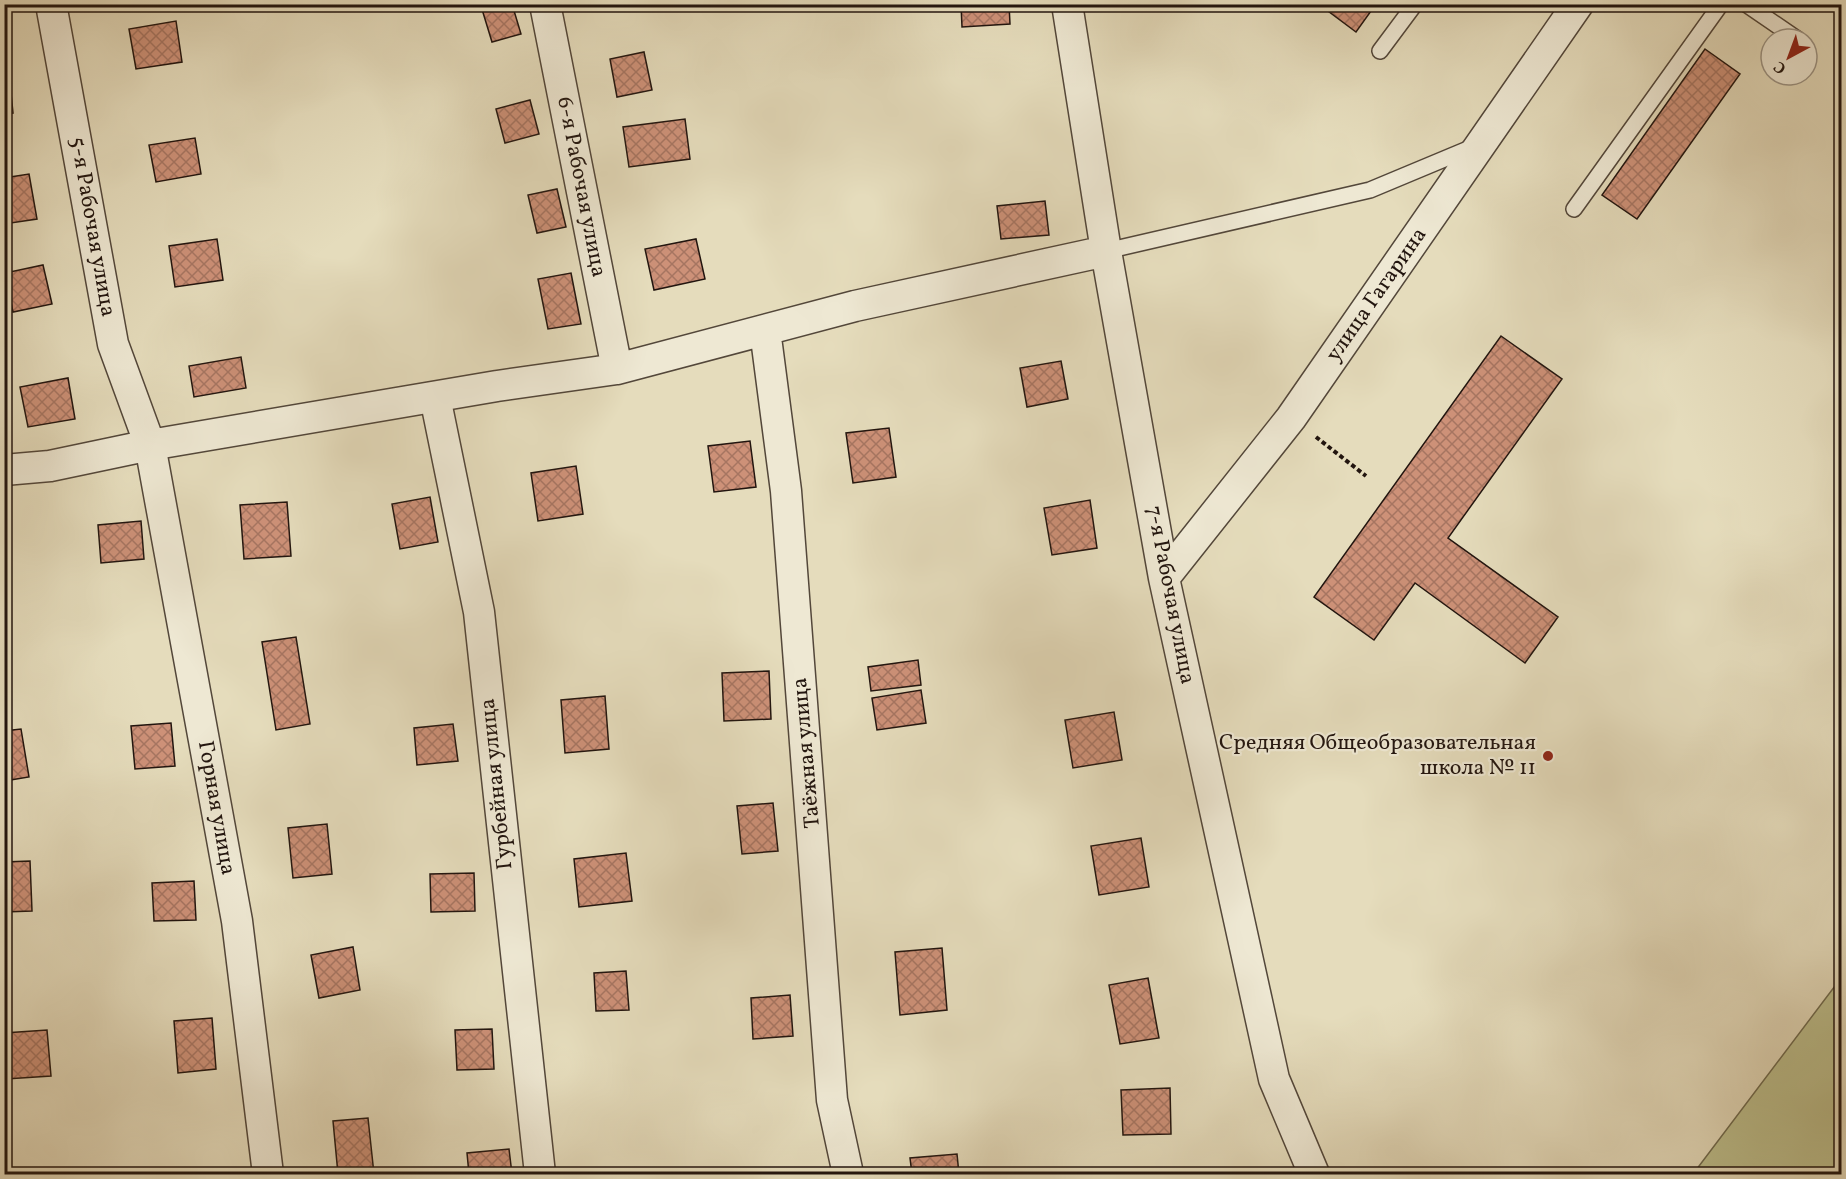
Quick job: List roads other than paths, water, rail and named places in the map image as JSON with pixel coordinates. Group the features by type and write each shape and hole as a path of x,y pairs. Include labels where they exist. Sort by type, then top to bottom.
{"street":[{"name":"5-я Рабочая улица","path":"51,4 113,344 150,445"},
{"name":"6-я Рабочая улица","path":"545,4 617,369"},
{"name":"7-я Рабочая улица","path":"1066,4 1106,251 1164,578 1274,1079 1314,1174"},
{"name":"улица Гагарина","path":"1164,578 1291,418 1578,4"},
{"path":"4,470 50,466 150,445 617,369 855,306 1106,251"},
{"name":"Таёжная улица","path":"765,330 786,490 832,1100 848,1174"},
{"name":"Гурбейная улица","path":"435,397 479,612 540,1174"},
{"name":"Горная улица","path":"150,445 237,921 268,1174"}],"lane":[{"path":"1380,51 1415,4"},
{"path":"1574,209 1721,4"},
{"path":"1746,4 1780,27"},
{"path":"1106,251 1370,190 1482,144"}],"place":[{"name":"Средняя Общеобразовательная школа № 11","path":"1548,756"}]}
